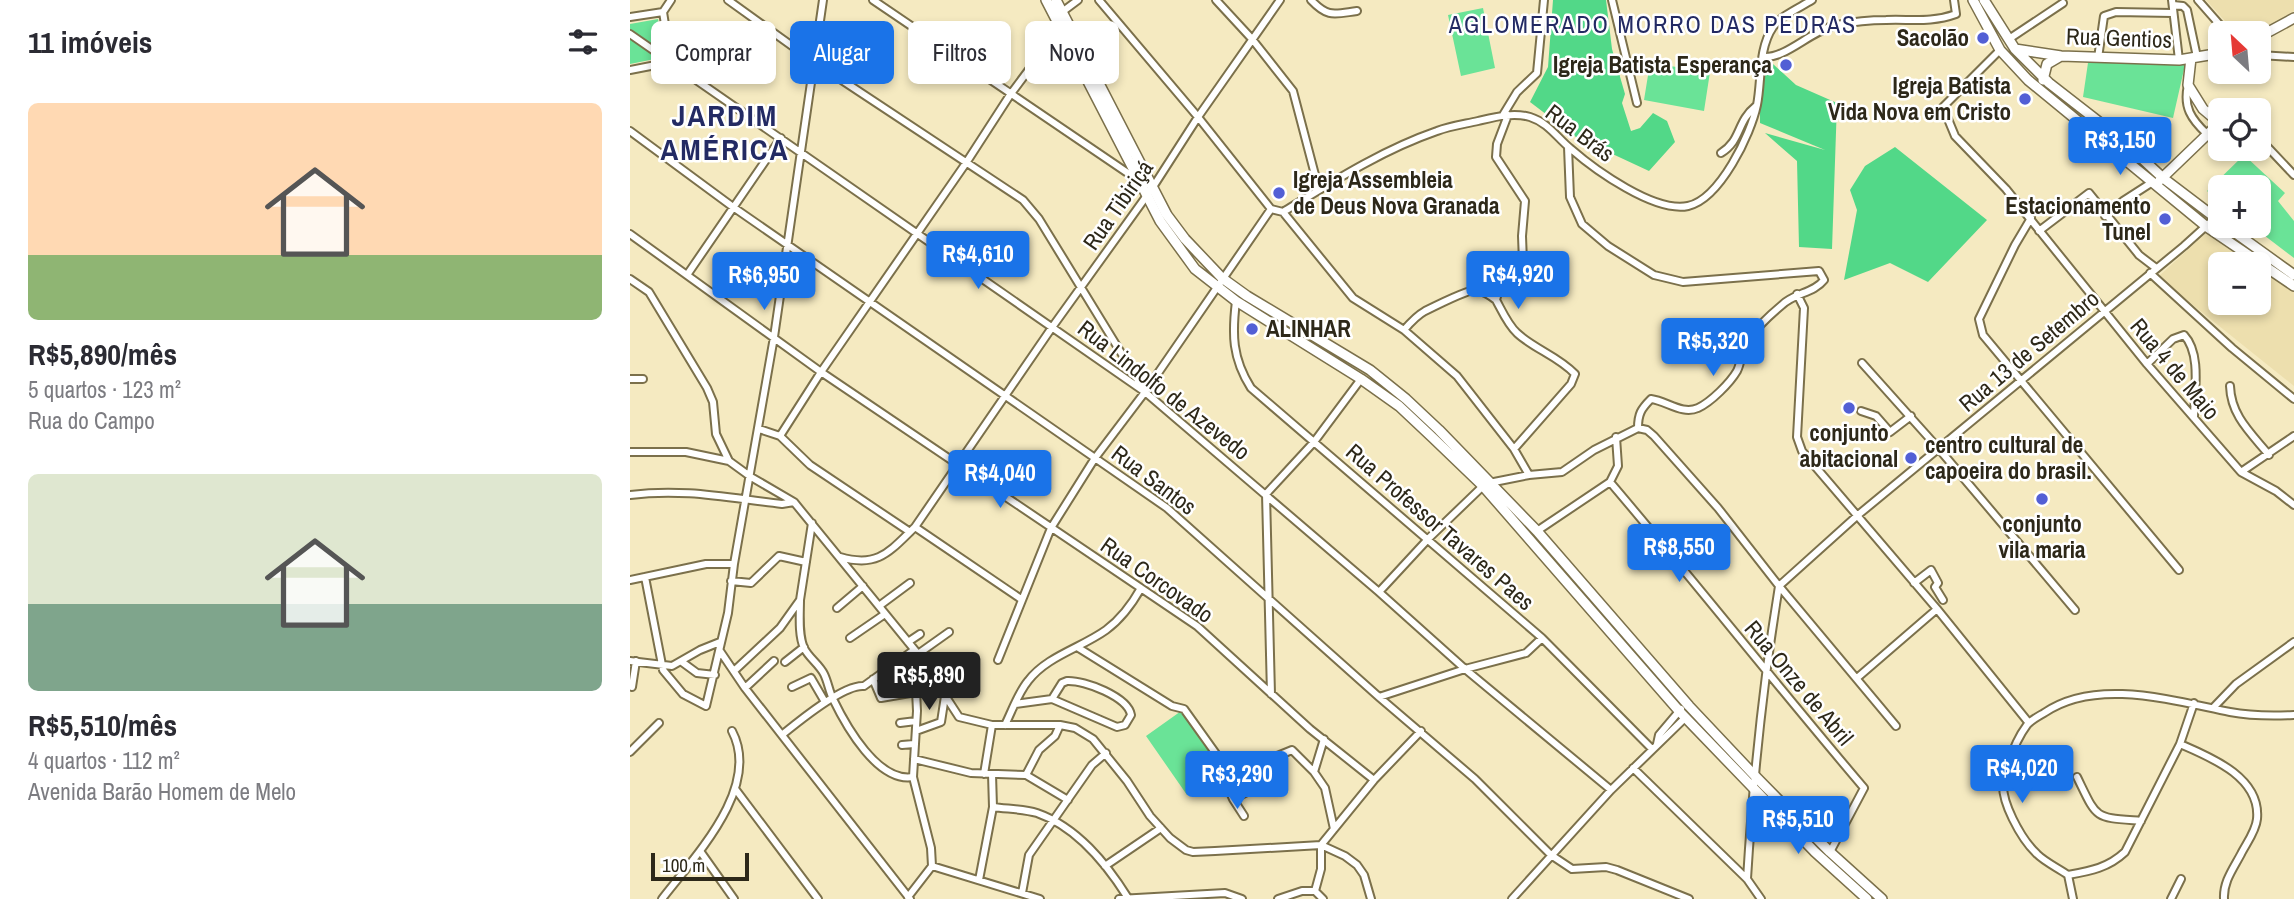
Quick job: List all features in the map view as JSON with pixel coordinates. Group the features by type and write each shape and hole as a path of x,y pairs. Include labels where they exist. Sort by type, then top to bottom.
{"main road":[{"path":"1046,0 1056,21"},
{"path":"1056,0 1167,215 1185,239 1222,278 1247,296 1370,370 1406,398 1439,430 1683,715 1815,852 1867,899"},
{"path":"1973,0 2000,50 2011,64 2207,227 2294,286"},
{"path":"1984,0 2015,49 2043,78 2122,139 2163,178 2208,212"},
{"path":"2272,30 2294,18"},
{"name":"Rua Gentios","path":"2015,49 2061,56 2179,61 2208,55"},
{"path":"2046,95 2043,78 2047,64 2061,56"},
{"path":"2194,57 2188,85 2208,113"},
{"path":"1089,84 1146,196 1176,246 1195,269 1216,287 1399,406 1509,503 1755,776 1830,852 1882,899"},
{"path":"2151,183 2163,178 2207,134"},
{"path":"2243,238 2294,275"},
{"path":"1815,852 1824,856 1830,852"}],"street":[{"path":"664,21 663,12 671,0"},
{"path":"728,0 790,44"},
{"path":"820,21 823,0"},
{"path":"1062,12 1078,0"},
{"path":"1099,0 1198,117 1270,209 1283,212 1353,298 1405,330 1457,376 1514,449 1529,475"},
{"path":"1216,0 1252,39 1293,91 1319,190"},
{"name":"Rua Tibiriçá","path":"838,556 859,562 874,559 887,553 912,529 1153,187 1198,117 1280,0"},
{"path":"1311,0 1322,12 1330,14 1357,11"},
{"path":"1496,300 1499,289 1517,275 1523,262 1525,201 1496,157 1497,144 1505,115 1517,92 1537,73 1544,0"},
{"path":"1612,0 1637,103"},
{"name":"Rua Brás","path":"1283,212 1367,163 1438,130 1505,115 1529,117 1547,124 1568,147 1620,185 1665,204 1687,206 1706,198 1724,177 1749,131 1757,105 1763,57 1773,28 1786,15 1812,0"},
{"path":"1763,57 1773,58 1812,34 1835,25 1885,20 1927,22 1946,18 1956,14 1954,0"},
{"path":"2198,0 2216,21"},
{"path":"878,1 1010,95 1138,180"},
{"path":"2179,61 2173,2 2187,10 2194,57"},
{"path":"2009,39 2063,3"},
{"path":"630,18 663,12"},
{"path":"2098,58 2104,16 2116,12 2173,13"},
{"name":"Rua Lindolfo de Azevedo","path":"630,34 651,48"},
{"name":"Rua 4 de Maio","path":"2000,50 1943,107 1955,136 2031,218 2104,312 2241,472 2276,491 2294,505"},
{"path":"2272,56 2294,57"},
{"path":"630,70 651,66"},
{"path":"780,436 1025,75"},
{"name":"Rua Lindolfo de Azevedo","path":"703,84 1145,392 1380,592 1465,669 1611,790"},
{"path":"645,578 664,664 663,670 683,694 706,706 728,613 734,564 751,477 810,84"},
{"path":"848,84 1023,200 1040,219 1145,392"},
{"path":"2188,85 2187,105 2191,119 2207,134"},
{"path":"1721,153 1731,146 1743,118 1757,105"},
{"name":"Rua Santos","path":"630,131 733,208 1167,508 1475,779 1551,855"},
{"path":"687,275 781,138"},
{"path":"1568,147 1570,197 1582,224 1608,246 1654,275 1683,282 1819,271 1824,281 1784,302 1746,342 1737,371 1716,397 1695,410 1680,409 1651,399 1638,415 1639,428"},
{"path":"2271,151 2294,175"},
{"path":"2105,216 2151,183"},
{"path":"2039,231 2089,193 2105,216 2153,271 2232,348 2294,399"},
{"path":"998,660 1020,599 1051,528 1095,458 1145,392 1270,209"},
{"path":"2031,218 1979,319 1983,335 2179,570"},
{"name":"Rua 13 de Setembro","path":"1779,586 1858,515 2207,227"},
{"name":"Rua Corcovado","path":"630,234 821,372 1196,626 1270,694 1374,780"},
{"path":"630,279 649,292 707,388 713,401 716,434 729,461"},
{"path":"1405,330 1425,311 1475,289 1496,300 1514,331 1532,345 1565,363 1575,374 1572,384 1514,449"},
{"path":"1797,294 1804,308 1797,437 1802,451 1937,609 2029,723"},
{"name":"Rua Professor Tavares Paes","path":"1236,300 1234,319 1237,362 1251,388 1429,538 1542,638 1654,747"},
{"path":"1234,319 1248,308"},
{"path":"2147,364 2173,339 2184,335 2191,343 2194,365 2194,418"},
{"path":"1862,363 1911,416 2075,610"},
{"path":"630,379 643,379"},
{"path":"1270,694 1266,494 1314,442 1361,379"},
{"path":"2230,386 2235,413 2269,455"},
{"path":"1861,411 1876,416 1890,432 1911,416"},
{"path":"1380,592 1429,538 1486,485 1529,475 1562,472 1616,437 1639,428 1647,430 1718,508 1896,726"},
{"path":"759,429 780,436 810,465 1020,599"},
{"path":"2241,472 2294,436"},
{"path":"1536,531 1610,482 1618,466 1616,437"},
{"path":"630,452 686,452 729,461 794,502 916,652 959,717 992,725 1060,725 1075,728 1093,738 1106,753 1170,838 1193,852 1321,845 1357,865 1364,875 1371,899"},
{"name":"Rua Onze de Abril","path":"1610,482 1864,788 1830,852"},
{"path":"630,495 672,491 782,504 794,502"},
{"path":"812,523 800,600 804,647 823,672 832,698 854,735 872,758 889,773 902,778 913,777"},
{"path":"732,581 751,583 779,556 806,562"},
{"path":"630,580 706,564 734,564"},
{"path":"1914,583 1931,570 1937,578 1938,583 1935,586 1943,600"},
{"path":"879,606 910,583"},
{"path":"837,608 863,586"},
{"path":"1746,879 1765,672 1779,586"},
{"path":"1005,725 1026,682 1036,672 1107,629 1130,607 1141,588"},
{"path":"734,671 780,628 800,600"},
{"path":"1857,678 1937,609"},
{"path":"850,638 886,614"},
{"path":"783,734 825,702 857,685 864,686 948,632"},
{"path":"908,642 920,634"},
{"path":"1379,697 1465,669 1526,653 1542,638"},
{"path":"632,687 633,661 672,666 720,642"},
{"path":"2213,708 2236,684 2294,642"},
{"path":"785,662 804,647"},
{"path":"1077,647 1172,706 1184,709 1223,765 1226,783 1244,816"},
{"path":"720,651 745,688 909,898 932,866 931,848 913,777 916,652"},
{"path":"682,662 696,673 715,675"},
{"path":"745,688 774,662"},
{"path":"792,687 811,678 825,702"},
{"path":"873,679 881,698 916,692"},
{"path":"1015,704 1052,699 1117,727 1125,725 1132,715 1126,702 1090,685 1074,681 1062,684 1052,699"},
{"path":"2194,703 2180,744 2125,852 2113,863 2095,870 2068,875 2037,855 2019,832 2002,785 2011,754 2029,723 2052,707 2074,698 2128,695 2194,703 2232,712 2294,715"},
{"path":"916,731 941,722 945,696"},
{"path":"1512,899 1654,747 1659,735 1683,715 1684,700"},
{"path":"900,723 916,721"},
{"path":"630,752 659,723"},
{"path":"979,880 993,807 988,774 992,725"},
{"path":"1026,775 1039,750 1055,736 1060,725"},
{"path":"1315,891 1321,869 1321,845 1374,780 1421,731"},
{"path":"662,899 700,851 736,790 738,754 737,741 732,732"},
{"path":"1314,772 1324,739"},
{"path":"902,745 914,744"},
{"path":"2180,744 2216,760 2243,779 2256,809 2254,830 2224,884 2224,899"},
{"path":"1226,776 1292,750 1314,772 1325,788 1334,829"},
{"path":"1022,893 1029,855 1092,765 1106,753"},
{"path":"914,759 988,774 1026,775 1068,800"},
{"path":"1633,768 1746,879 1761,899"},
{"path":"2077,777 2093,810 2104,818 2141,821"},
{"path":"1233,799 1275,778"},
{"path":"736,790 818,899"},
{"path":"993,807 1034,812 1054,820 1078,836 1105,866 1128,898"},
{"path":"1105,866 1161,828"},
{"path":"700,851 734,899"},
{"path":"1551,855 1572,869 1606,867 1689,899"},
{"path":"932,866 1040,899"},
{"path":"2068,875 2073,899"},
{"path":"2172,899 2181,879"},
{"path":"1278,899 1302,891 1315,891 1323,899"},
{"path":"1119,899 1224,892 1242,899"}],"shaded area":[{"path":"2206,0 2294,0 2294,11 2272,23 2225,21"},
{"path":"2206,233 2208,238 2214,238 2236,252 2208,252 2208,315 2271,315 2271,275 2294,290 2294,386 2158,277"}],"green space":[{"path":"1553,0 1606,0 1612,49 1625,94 1622,103 1631,131 1640,128 1653,113 1667,121 1675,142 1649,171 1576,137 1530,102 1548,67"},
{"path":"1483,8 1495,68 1461,76 1448,15"},
{"path":"658,19 651,21 651,60 630,64 630,24"},
{"path":"2089,56 2185,65 2173,118 2083,97"},
{"path":"1650,63 1710,72 1704,111 1644,100"},
{"path":"1773,64 1796,85 1837,103 1832,249 1799,247 1797,161 1765,133 1825,150 1760,123 1760,82"},
{"path":"1895,147 1987,220 1928,282 1890,263 1844,280 1857,210 1850,190 1865,166"},
{"path":"2238,161 2250,161 2266,175 2223,175"},
{"path":"2271,180 2285,193 2278,201 2294,221 2294,258 2268,238 2271,238"},
{"path":"1184,709 1225,769 1187,795 1146,736"}],"place":[{"name":"Sacolão","path":"1983,38"},
{"name":"Igreja Batista Esperança","path":"1786,65"},
{"name":"Igreja Batista Vida Nova em Cristo","path":"2025,99"},
{"name":"Igreja Assembleia de Deus Nova Granada","path":"1279,193"},
{"name":"Estacionamento Tunel","path":"2165,219"},
{"name":"ALINHAR","path":"1252,329"},
{"name":"conjunto abitacional","path":"1849,408"},
{"name":"centro cultural de capoeira do brasil.","path":"1911,458"},
{"name":"conjunto vila maria","path":"2042,499"}],"district":[{"name":"AGLOMERADO MORRO DAS PEDRAS","path":"1653,25"},
{"name":"JARDIM AMÉRICA","path":"725,133"}]}
